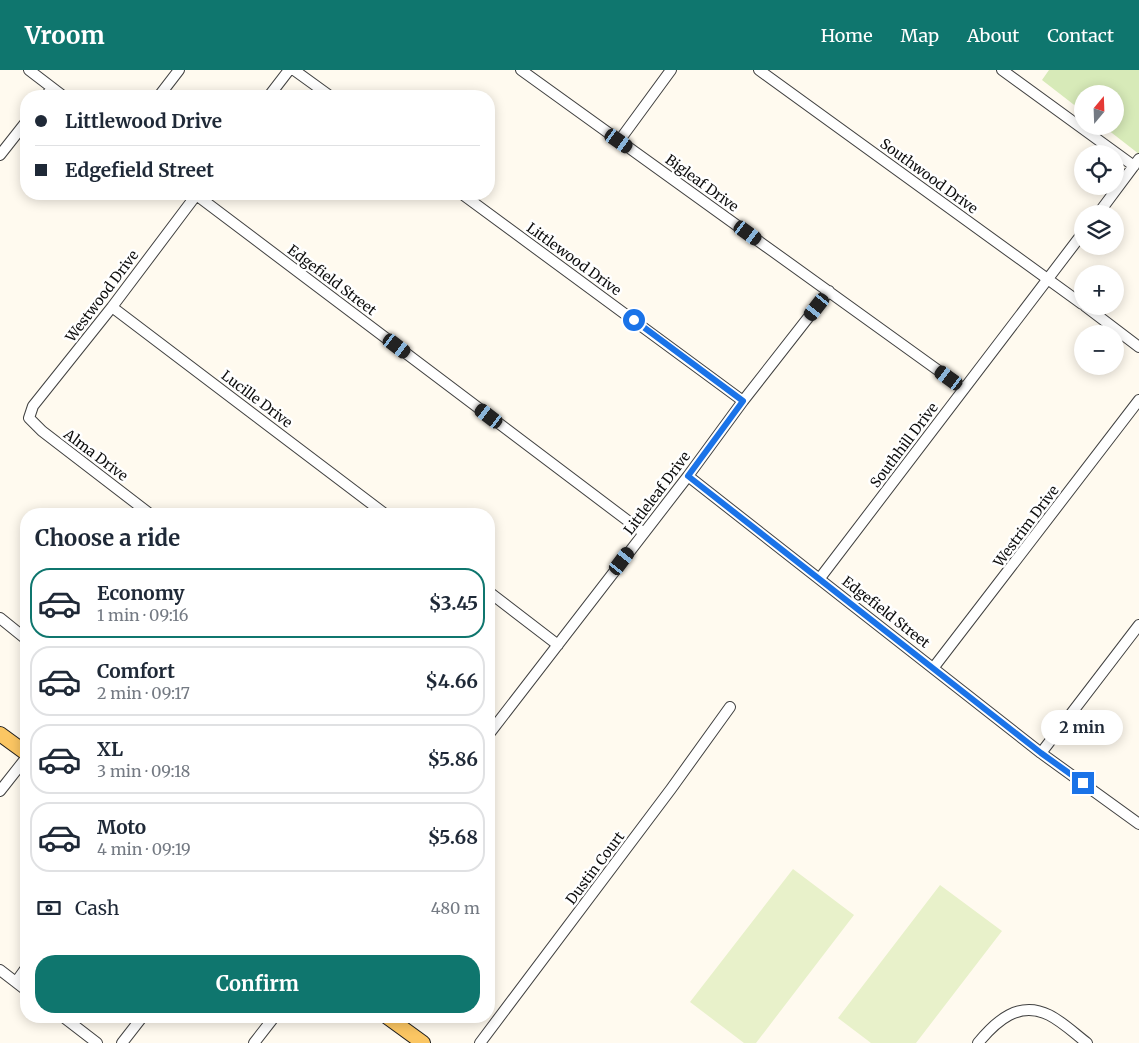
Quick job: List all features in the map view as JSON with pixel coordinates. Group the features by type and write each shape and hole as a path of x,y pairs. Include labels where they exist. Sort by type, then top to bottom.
{"main road":[{"path":"0,734 20,749"},
{"path":"396,1023 423,1043"}],"street":[{"path":"29,70 47,90"},
{"path":"164,90 179,70"},
{"path":"274,90 289,70"},
{"path":"294,70 322,90"},
{"name":"Bigleaf Drive","path":"521,70 964,388"},
{"path":"619,141 671,70"},
{"name":"Southwood Drive","path":"759,70 1074,298"},
{"path":"1002,70 1136,162 1105,205"},
{"path":"0,155 20,130"},
{"name":"Westwood Drive","path":"30,414 33,406 112,307 192,200"},
{"name":"Edgefield Street","path":"204,200 644,533"},
{"name":"Littlewood Drive","path":"470,200 743,401"},
{"name":"Southhill Drive","path":"820,578 1074,245"},
{"name":"Littleleaf Drive","path":"495,726 829,291"},
{"name":"Lucille Drive","path":"112,307 377,508"},
{"name":"Southwood Drive","path":"1097,315 1139,347"},
{"name":"Westrim Drive","path":"934,668 1139,400"},
{"name":"Alma Drive","path":"30,414 29,418 42,431 142,508"},
{"name":"Edgefield Street","path":"688,476 1041,753 1139,824"},
{"path":"495,597 558,645"},
{"path":"0,618 20,633"},
{"path":"1041,753 1139,625"},
{"name":"Dustin Court","path":"480,1043 671,790 730,707"},
{"path":"0,791 20,766"},
{"path":"0,970 20,985"},
{"path":"16,982 20,976"},
{"path":"978,1043 995,1023 1008,1015 1037,1011 1051,1016 1088,1043"},
{"path":"71,1023 97,1043"},
{"path":"122,1043 138,1023"},
{"path":"254,1043 270,1023"}],"green space":[{"path":"1049,70 1139,70 1139,154 1115,135 1124,135 1124,85 1074,85 1074,105 1042,80"},
{"path":"793,869 854,915 756,1043 744,1043 690,1002"},
{"path":"940,885 1002,931 916,1043 871,1043 838,1018"}],"route":[{"path":"634,320 743,401 688,476 1041,753 1083,783"}]}
